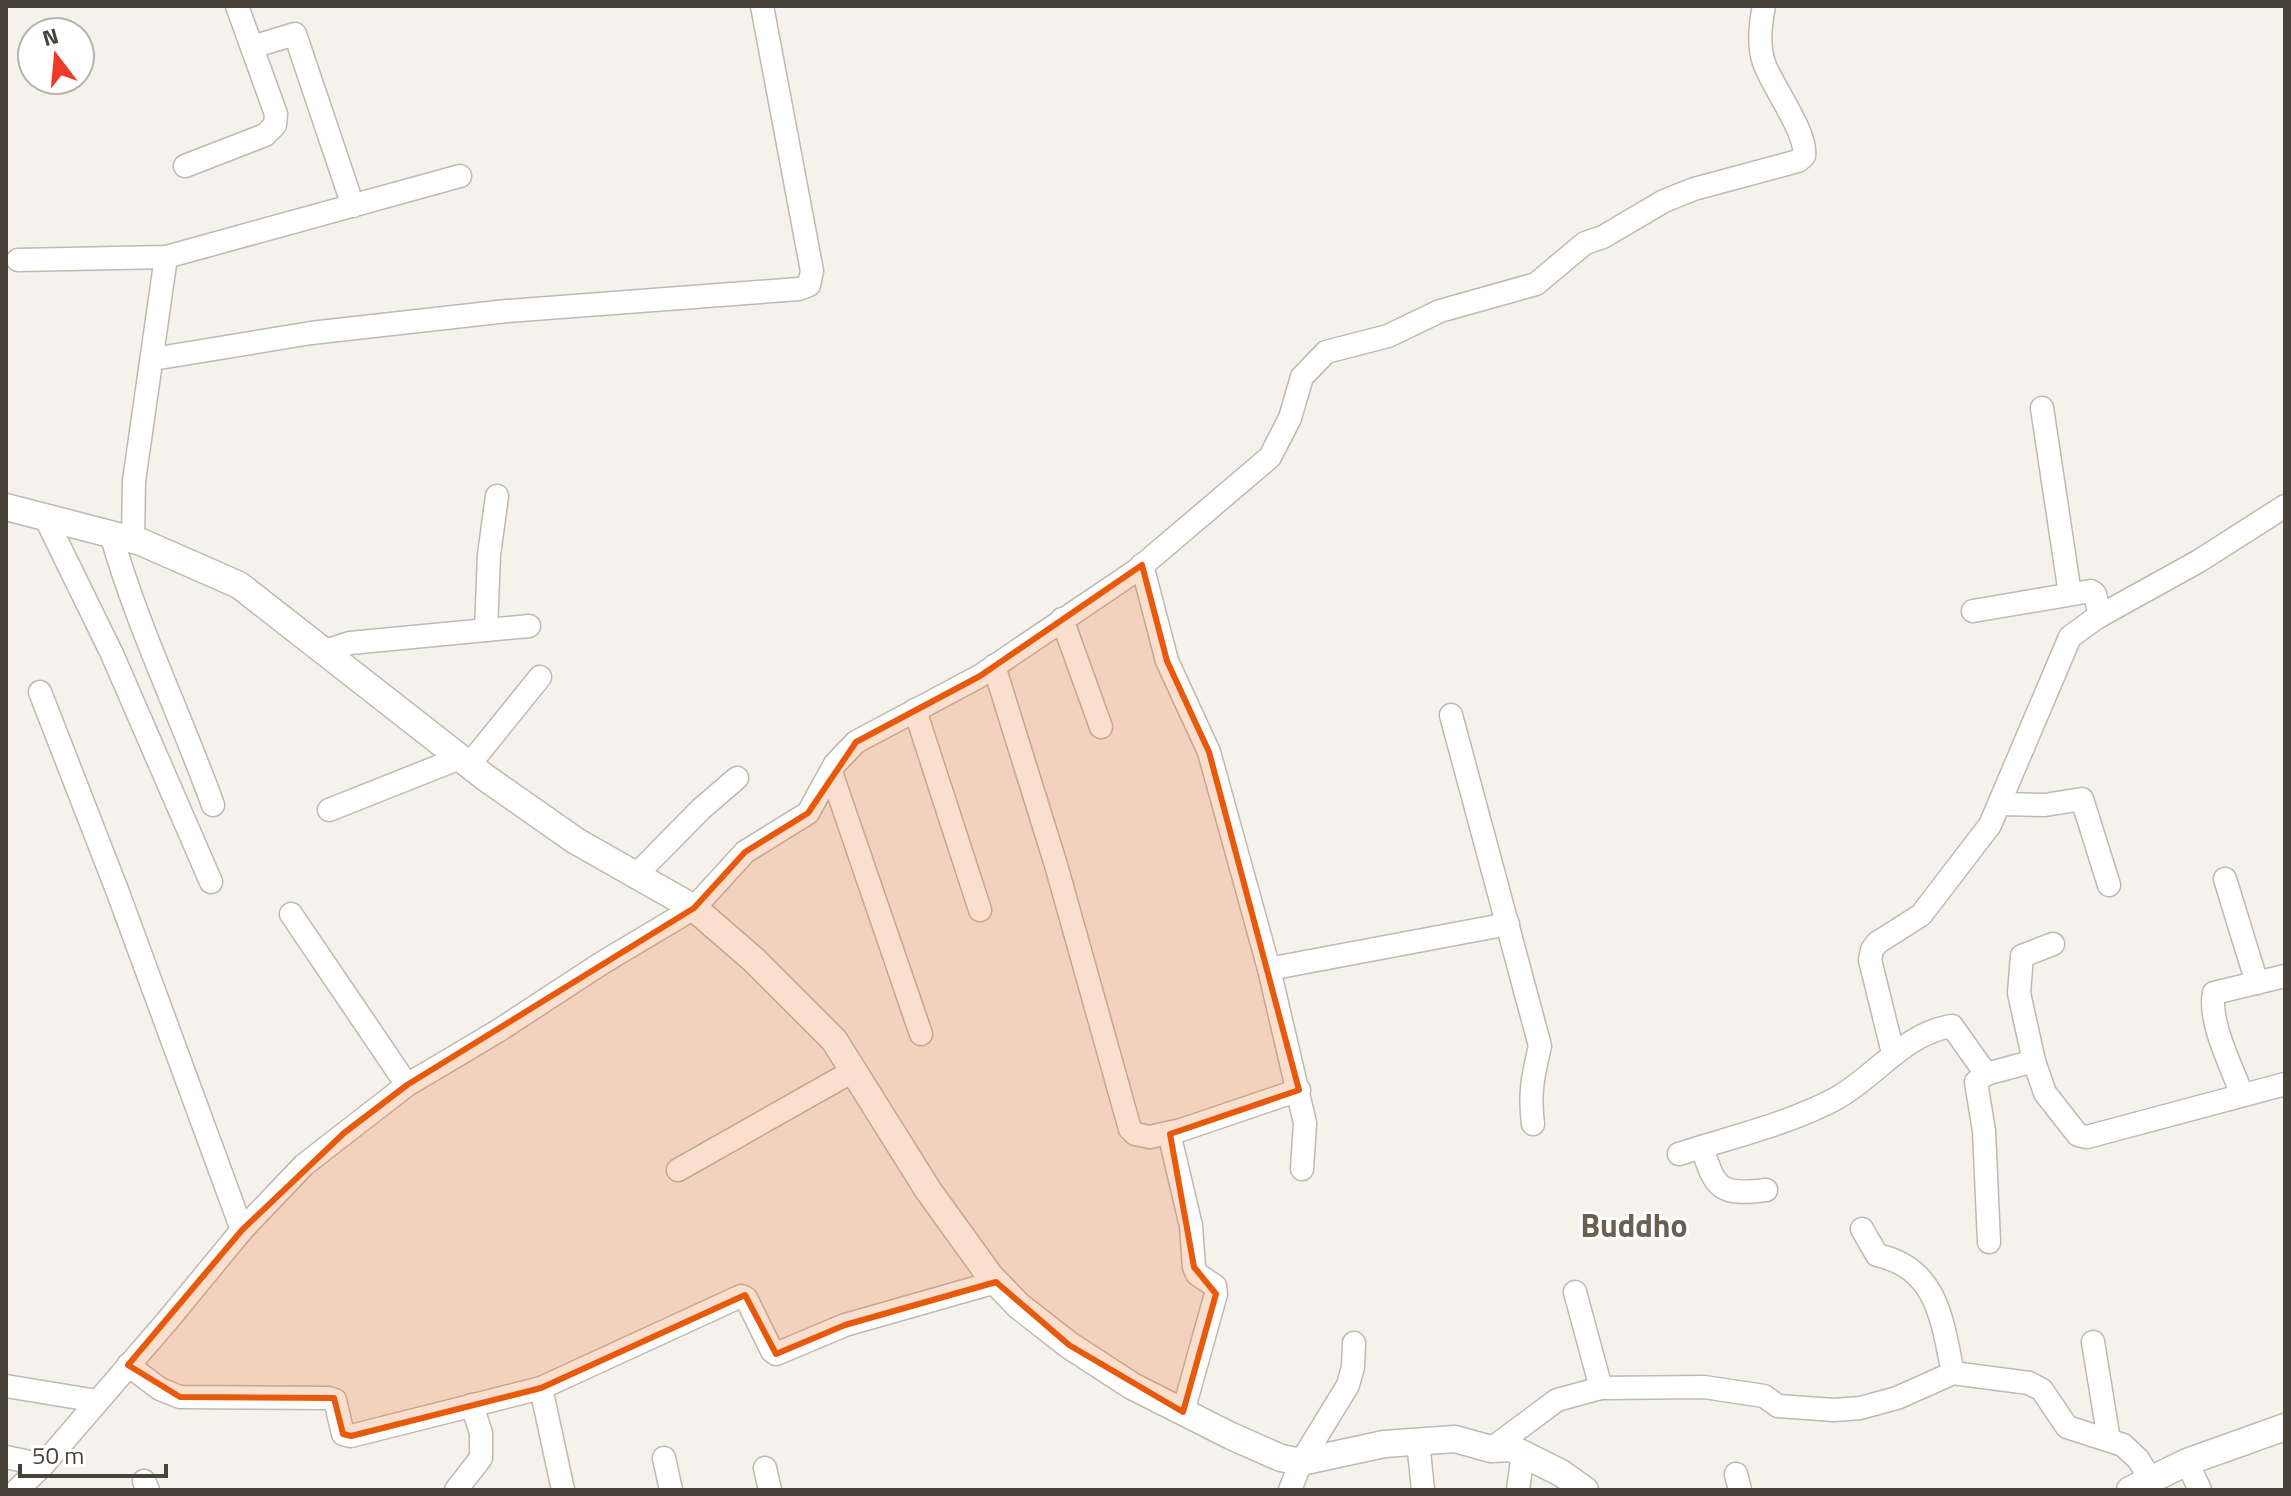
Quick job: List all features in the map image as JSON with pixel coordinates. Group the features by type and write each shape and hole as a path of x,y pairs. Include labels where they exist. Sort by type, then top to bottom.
{"street":[{"path":"185,166 265,135 275,125 276,114 237,6"},
{"path":"153,359 311,333 492,312 799,289 809,285 812,271 762,6"},
{"path":"17,1490 43,1465 242,1230 304,1165 407,1085 694,908 745,852 808,813 831,772 856,742 994,666 1142,565 1270,457 1290,418 1302,377 1326,352 1388,336 1440,311 1536,284 1585,243 1603,237 1664,201 1694,189 1798,161 1804,156 1803,141 1764,63 1760,42 1764,6"},
{"path":"252,47 295,34 353,206"},
{"path":"18,260 166,257 460,176"},
{"path":"166,257 134,481 122,537 122,573 189,737 213,805"},
{"path":"2042,408 2070,594"},
{"path":"486,630 489,555 497,496"},
{"path":"1893,1053 1870,960 1872,950 1877,943 1921,915 1990,825 2070,637 2285,506"},
{"path":"6,507 122,537 239,585 464,762 576,841 694,908 754,960 834,1040 928,1190 996,1282 1019,1306 1069,1345 1132,1386 1281,1458 1301,1462 1384,1444 1455,1439 1491,1449 1511,1448 1561,1473 1585,1490"},
{"path":"45,517 112,654 211,882"},
{"path":"1142,565 1167,661 1209,752 1269,969 1305,1123 1302,1169"},
{"path":"1973,611 2091,591 2095,594 2100,616"},
{"path":"1062,619 1101,727"},
{"path":"325,651 350,643 529,626"},
{"path":"994,666 1056,865 1130,1129 1135,1134 1150,1137 1169,1133 1299,1090"},
{"path":"329,810 464,762 540,677"},
{"path":"40,692 117,890 242,1230"},
{"path":"915,710 980,910"},
{"path":"1451,715 1540,1046 1531,1081 1533,1124"},
{"path":"831,772 921,1034"},
{"path":"636,875 701,809 737,778"},
{"path":"2001,804 2045,805 2082,799 2109,885"},
{"path":"2225,879 2257,983"},
{"path":"291,914 407,1085"},
{"path":"1269,969 1508,924"},
{"path":"2053,944 2022,956 2019,993 2034,1061 2050,1102 2078,1135 2087,1137 2285,1084"},
{"path":"2242,1095 2216,1025 2212,1001 2214,993 2285,976"},
{"path":"1679,1154 1771,1124 1834,1099 1851,1089 1893,1053 1942,1027 1952,1026 1986,1074"},
{"path":"1989,1242 1984,1131 1976,1082 1986,1074 2034,1061"},
{"path":"678,1170 853,1071"},
{"path":"1169,1133 1191,1226 1194,1267 1197,1274 1215,1286 1216,1294 1183,1412"},
{"path":"1702,1147 1712,1179 1726,1190 1743,1193 1766,1190"},
{"path":"1862,1229 1877,1255 1906,1264 1925,1283 1942,1316 1953,1373"},
{"path":"128,1365 160,1389 180,1397 329,1398 335,1400 343,1434 351,1436 541,1388 741,1296 746,1298 776,1354 845,1325 996,1282"},
{"path":"1575,1292 1601,1388"},
{"path":"2093,1342 2109,1440"},
{"path":"1290,1490 1301,1462 1348,1385 1353,1367 1354,1343"},
{"path":"1491,1449 1557,1400 1601,1388 1704,1387 1764,1396 1778,1406 1834,1410 1860,1408 1897,1398 1953,1373 2029,1383 2042,1390 2067,1427 2123,1445 2138,1459 2140,1485 2187,1462 2285,1427"},
{"path":"6,1386 97,1401"},
{"path":"541,1388 563,1490"},
{"path":"456,1490 481,1458 481,1433 472,1405"},
{"path":"1418,1441 1423,1490"},
{"path":"1518,1490 1523,1453"},
{"path":"6,1457 43,1465"},
{"path":"664,1458 671,1490"},
{"path":"2187,1462 2200,1490"}],"highlighted area":[{"path":"1142,565 1167,661 1209,752 1299,1090 1170,1134 1194,1267 1216,1294 1183,1412 1069,1345 996,1282 845,1325 776,1354 745,1295 541,1388 351,1436 343,1434 334,1398 180,1397 128,1365 242,1230 344,1133 407,1085 694,908 745,852 808,813 856,742 980,676"}],"district":[{"name":"Buddho","path":"1634,1225"}]}
